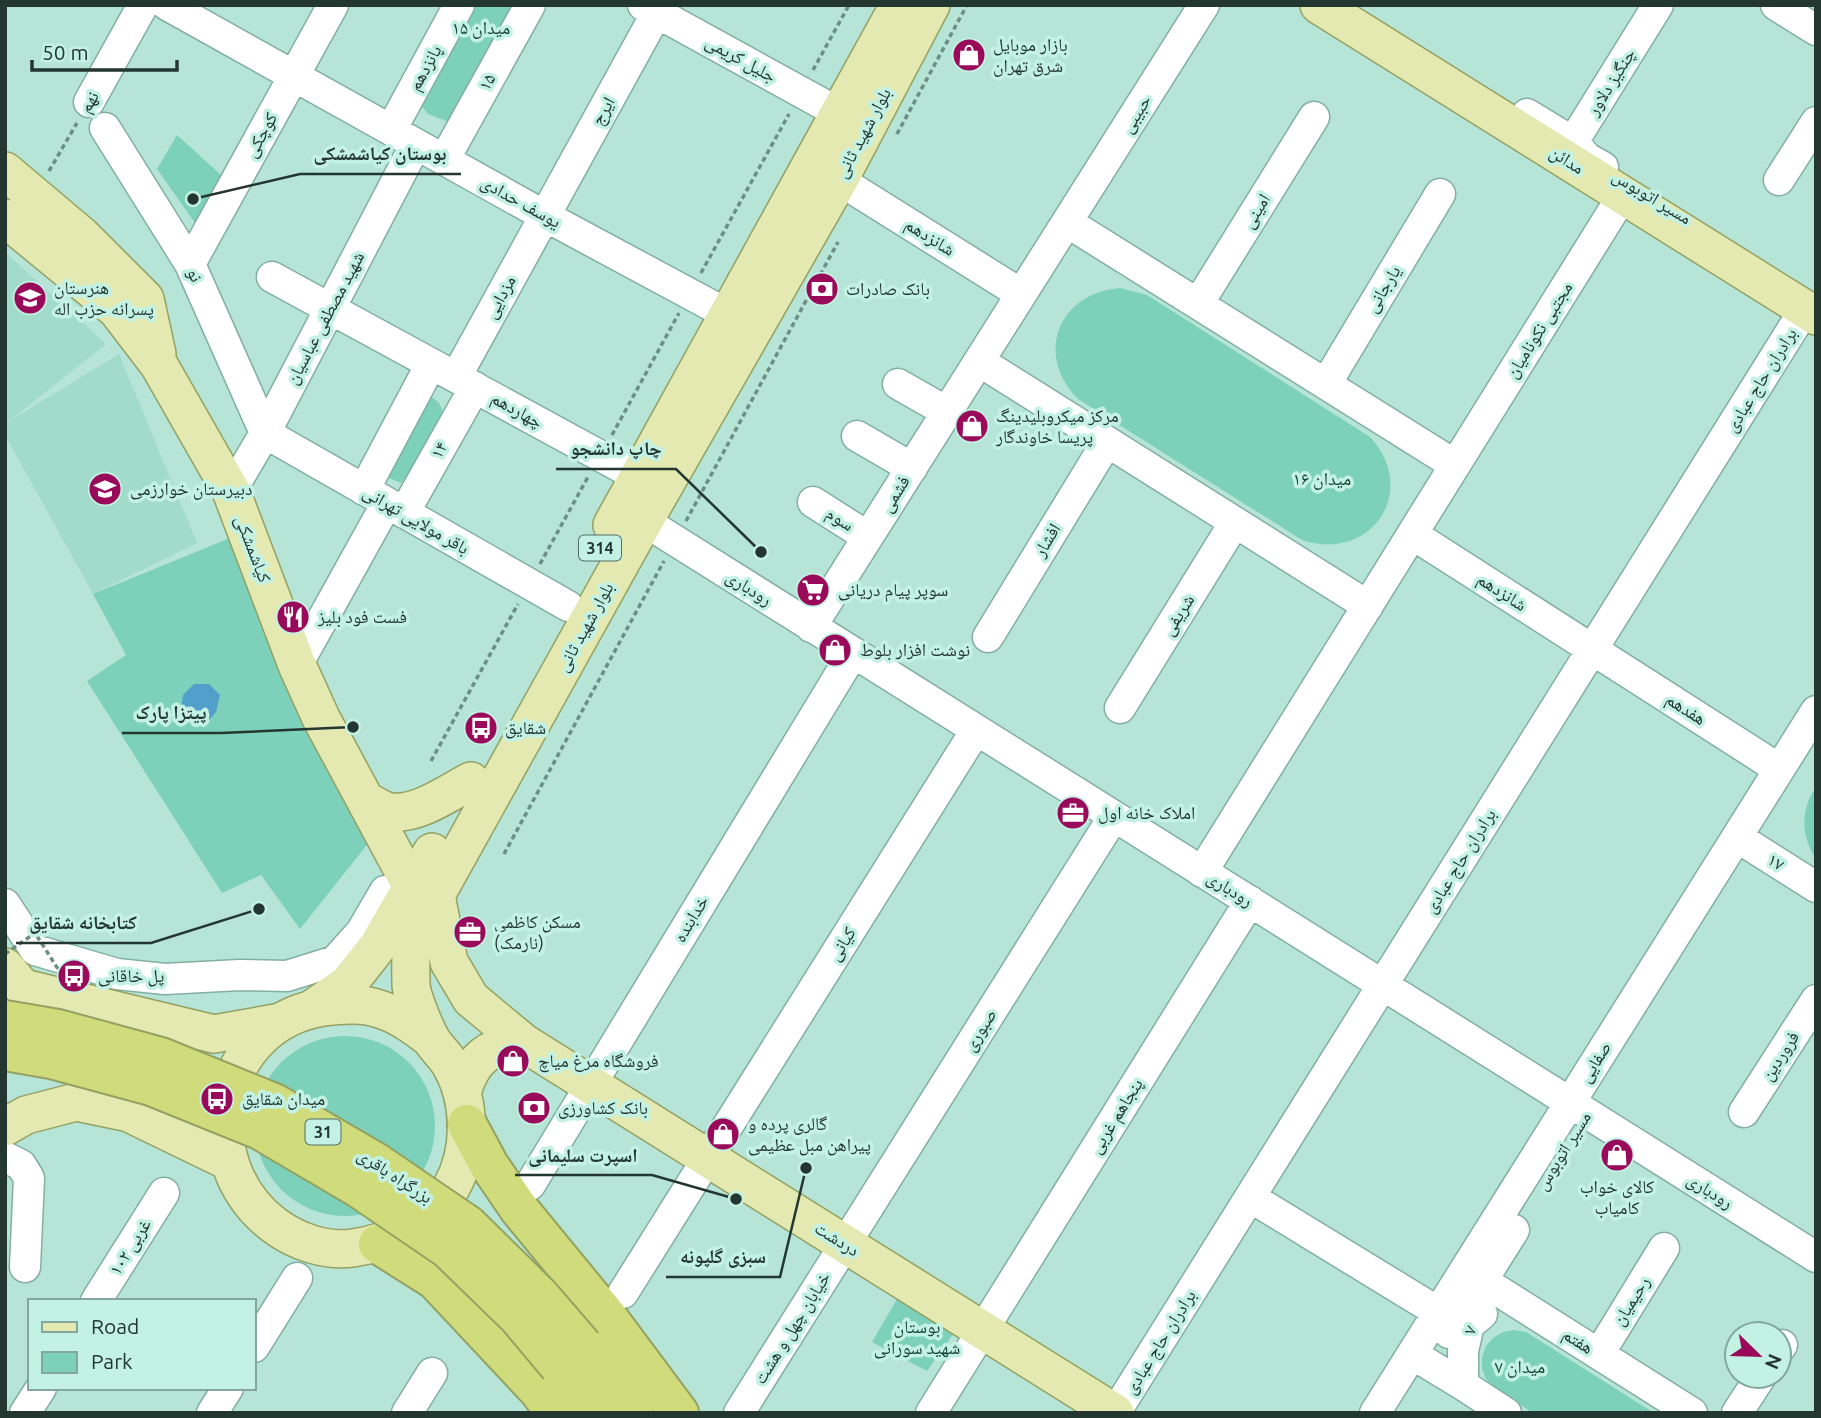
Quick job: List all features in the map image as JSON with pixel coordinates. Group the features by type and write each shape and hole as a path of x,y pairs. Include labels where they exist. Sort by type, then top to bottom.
{"highway":[{"name":"بزرگراه باقری","path":"5,1020 58,1029 160,1057 274,1103 377,1163 468,1225 540,1296 571,1356 594,1413"},
{"name":"بزرگراه باقری","path":"5,1051 51,1059 151,1086 260,1130 360,1189 448,1249 518,1317 571,1356 634,1413"},
{"path":"465,1108 489,1165 519,1209 606,1315 679,1413"},
{"path":"378,1244 435,1280 538,1391 555,1413"}],"main road":[{"name":"مدائن","path":"1319,5 1568,150 1623,195 1812,307"},
{"name":"بلوار شهید ثانی","path":"297,1016 348,984 424,891 644,521 768,274 839,113 906,6"},
{"name":"بلوار شهید ثانی","path":"431,1040 411,988 412,948 424,891 471,781 729,315 768,274 839,180 906,6"},
{"name":"کیاشمشکی","path":"5,171 19,207 117,310 159,365 231,491 297,665 321,718 365,800 424,891"},
{"path":"365,800 390,812 411,810 471,781"},
{"name":"دردشت","path":"424,891 449,962 471,999 524,1043 1115,1413"},
{"path":"5,967 23,988 214,1034 343,1004 375,1008 405,1020 431,1040 450,1064 465,1108"},
{"path":"297,1016 257,1042 238,1068 227,1097 223,1129 228,1161 240,1190 260,1215 286,1234 315,1245 347,1249 378,1244 408,1231 433,1212 452,1186 463,1156 467,1076 477,1061 491,1050 507,1044 524,1043"},
{"path":"5,1127 26,1115 76,1102 130,1113 228,1161"}],"street":[{"name":"نهم","path":"89,102 143,5"},
{"name":"یوسف حدادی","path":"167,5 545,216 729,315"},
{"name":"کوچکی","path":"190,264 333,5"},
{"name":"پانزدهم","path":"403,137 459,5"},
{"name":"۱۵","path":"444,160 530,5"},
{"name":"حبیبی","path":"1067,222 1204,5"},
{"name":"مسیر اتوبوس","path":"1349,5 1812,307"},
{"name":"چنگیز دلاور","path":"1568,150 1658,5"},
{"path":"1776,5 1816,30"},
{"name":"جلیل کریمی","path":"654,8 839,113"},
{"name":"ایرج","path":"545,216 654,8"},
{"name":"امینی","path":"1198,304 1314,117"},
{"path":"1779,180 1816,122"},
{"name":"نو","path":"105,128 190,264 265,433"},
{"name":"شهید مصطفی عباسیان","path":"231,491 265,433 330,308 403,137"},
{"name":"شانزدهم","path":"839,180 1021,294"},
{"name":"یارجانی","path":"1326,384 1440,194"},
{"name":"مجتبی نکونامیان","path":"1455,466 1623,195"},
{"name":"مزدایی","path":"454,376 545,216"},
{"path":"1202,872 1368,606 1412,534 1455,466 1067,222 979,361 1368,606"},
{"name":"چهاردهم","path":"272,277 639,477"},
{"name":"برادران حاج عبادی","path":"1115,1413 1592,650 1812,307"},
{"name":"فشمی","path":"811,626 979,361"},
{"path":"297,665 454,376"},
{"name":"۱۴","path":"385,502 454,376"},
{"path":"898,384 947,412"},
{"name":"باقر مولایی تهرانی","path":"265,433 568,606"},
{"path":"857,436 912,468"},
{"name":"افشار","path":"988,638 1107,442"},
{"name":"سوم","path":"813,502 868,537"},
{"name":"رودباری","path":"644,521 1816,1257"},
{"name":"شریفی","path":"1120,708 1235,522"},
{"name":"شانزدهم","path":"1412,534 1592,650"},
{"name":"هفدهم","path":"1592,650 1779,769"},
{"name":"خدابنده","path":"530,1185 853,653"},
{"name":"صفایی","path":"1375,1413 1420,1360 1438,1312 1474,1276 1745,842 1779,769 1816,711"},
{"name":"کیانی","path":"623,1293 976,730"},
{"path":"1745,842 1816,746"},
{"name":"صبوری","path":"845,1244 1114,816"},
{"name":"۱۷","path":"1745,842 1816,887"},
{"path":"5,904 35,950 117,974 165,979 240,975 287,976 335,961 360,932 385,891 424,891"},
{"name":"پنجاهم غربی","path":"931,1413 1250,901"},
{"name":"فروردین","path":"1744,1112 1816,1000"},
{"path":"5,1157 21,1165 29,1178 26,1267"},
{"name":"۱۰۲ غربی","path":"97,1299 164,1193"},
{"path":"1250,1197 1438,1312"},
{"name":"خیابان چهل و هشت","path":"739,1413 845,1244"},
{"name":"رحیمیان","path":"1599,1354 1664,1248"},
{"path":"1398,1413 1420,1360 1474,1276"},
{"name":"هفتم","path":"1474,1276 1692,1413"},
{"path":"256,1344 297,1278"},
{"name":"۷","path":"1463,1385 1463,1351 1469,1325 1488,1308 1514,1301"},
{"path":"1420,1360 1506,1413"},
{"path":"407,1413 432,1373"},
{"path":"25,1413 39,1390"},
{"path":"212,1413 227,1390"},
{"path":"1737,1413 1752,1390"}],"path":[{"path":"431,761 849,5"},
{"path":"896,136 967,5"},
{"name":"نهم","path":"19,207 89,102"},
{"path":"504,854 844,232"},
{"path":"5,954 36,934 58,969"}],"shaded area":[{"name":"دبیرستان خوارزمی","path":"5,252 106,344 8,422 119,354 197,543 93,594 5,435"}],"green space":[{"name":"میدان ۱۵","path":"472,5 516,5 449,122 428,114 419,103"},
{"path":"177,135 221,175 195,223 157,169"},
{"name":"میدان ۱۶","path":"1120,288 1147,295 1370,437 1384,458 1390,479 1389,499 1381,517 1367,532 1349,541 1327,544 1302,540 1078,399 1065,382 1057,364 1059,329 1068,314 1081,301 1099,292"},
{"path":"428,394 439,403 444,414 418,462 401,483 384,476"},
{"path":"230,538 370,841 300,929 261,875 222,893 87,681 126,655 93,594"},
{"path":"1816,787 1816,859 1807,841 1804,823 1807,805"},
{"path":"345,1036 380,1043 409,1062 428,1091 435,1126 428,1161 409,1190 380,1209 345,1216 310,1209 281,1190 262,1161 255,1126 262,1091 281,1062 310,1043"},
{"name":"بوستان شهید سورانی","path":"897,1299 956,1330 927,1371 872,1342"},
{"name":"میدان ۷","path":"1503,1332 1526,1332 1654,1413 1533,1413 1494,1388 1482,1369 1486,1346"}],"water":[{"path":"194,684 209,684 220,695 216,712 208,721 192,718 181,709 183,695"}],"place":[{"name":"بازار موبایل شرق تهران","path":"969,55"},
{"name":"بوستان کیاشمشکی","path":"193,199"},
{"name":"بانک صادرات","path":"822,289"},
{"name":"هنرستان پسرانه حزب اله","path":"30,298"},
{"name":"مرکز میکروبلیدینگ پریسا خاوندگار","path":"972,426"},
{"name":"دبیرستان خوارزمی","path":"105,489"},
{"name":"چاپ دانشجو","path":"761,552"},
{"name":"سوپر پیام دریانی","path":"813,590"},
{"name":"فست فود بلیز","path":"293,617"},
{"name":"نوشت افزار بلوط","path":"835,650"},
{"name":"پیتزا پارک","path":"353,727"},
{"name":"شقایق","path":"481,728"},
{"name":"املاک خانه اول","path":"1073,813"},
{"name":"کتابخانه شقایق","path":"259,909"},
{"name":"مسکن کاظمی (نارمک)","path":"470,932"},
{"name":"پل خاقانی","path":"74,976"},
{"name":"فروشگاه مرغ میاچ","path":"513,1061"},
{"name":"میدان شقایق","path":"217,1099"},
{"name":"بانک کشاورزی","path":"534,1108"},
{"name":"گالری پرده و پیراهن مبل عظیمی","path":"723,1134"},
{"name":"کالای خواب کامیاب","path":"1617,1155"},
{"name":"سبزی گلپونه","path":"806,1168"},
{"name":"اسپرت سلیمانی","path":"736,1199"}]}
